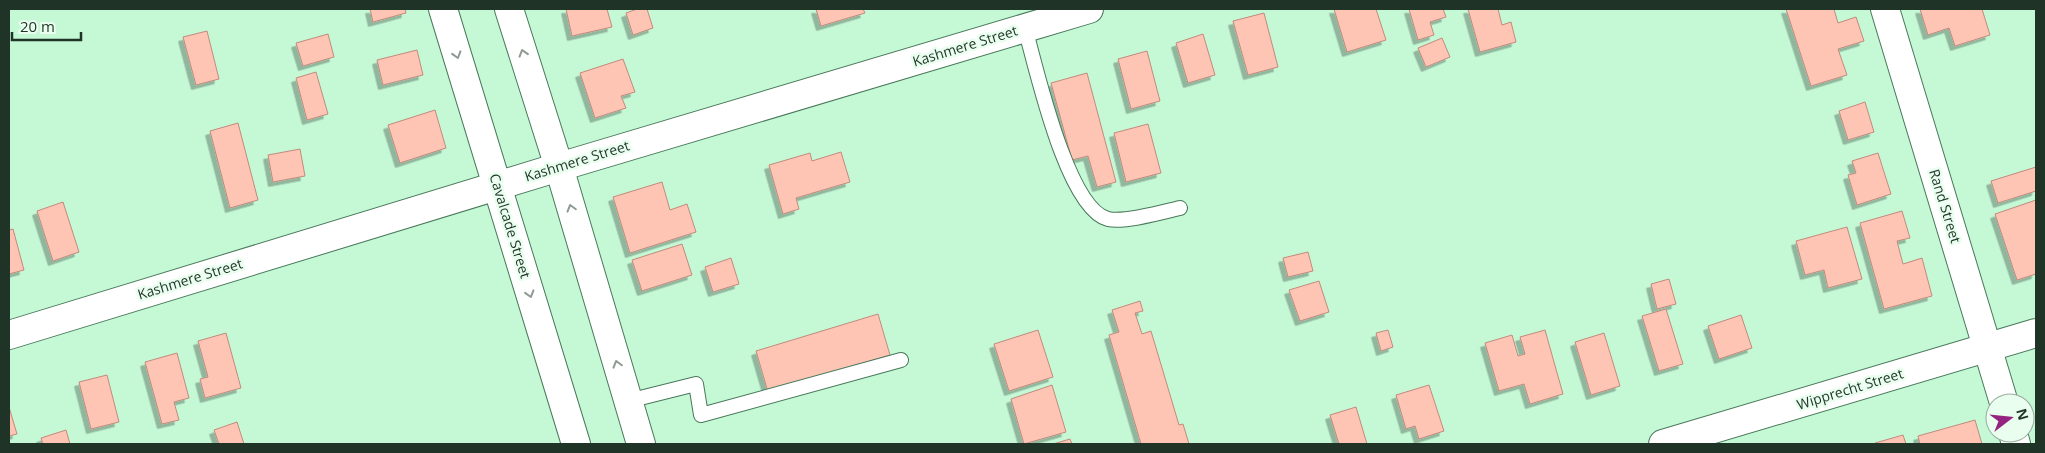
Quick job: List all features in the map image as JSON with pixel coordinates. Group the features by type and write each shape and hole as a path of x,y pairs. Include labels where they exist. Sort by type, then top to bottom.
{"street":[{"name":"Cavalcade Street","path":"443,9 576,444"},
{"path":"509,9 559,167 641,444"},
{"name":"Kashmere Street","path":"9,335 497,185 1089,9"},
{"name":"Rand Street","path":"1885,9 2001,393"},
{"name":"Wipprecht Street","path":"1663,444 2036,332"}],"lane":[{"path":"1025,28 1050,117 1066,165 1085,201 1096,212 1108,219 1119,220 1180,208"},
{"path":"628,401 696,384 701,415 901,360"}],"building":[{"path":"370,9 405,9 406,13 373,22"},
{"path":"566,9 607,9 612,27 572,36"},
{"path":"637,9 647,9 653,28 633,35 626,13"},
{"path":"816,9 863,9 865,13 821,26"},
{"path":"1334,9 1376,9 1386,40 1347,52"},
{"path":"1409,9 1443,9 1446,17 1430,22 1434,35 1418,40"},
{"path":"1468,9 1498,9 1502,25 1511,22 1516,42 1480,52"},
{"path":"1786,9 1834,9 1838,23 1856,17 1864,41 1838,49 1847,75 1811,86"},
{"path":"1920,9 1982,9 1990,35 1955,46 1949,28 1928,35"},
{"path":"1264,13 1278,67 1248,75 1233,21"},
{"path":"207,31 219,79 196,85 183,37"},
{"path":"328,34 334,57 303,66 296,43"},
{"path":"1203,34 1215,75 1188,83 1176,43"},
{"path":"1442,38 1450,57 1426,67 1418,48"},
{"path":"417,50 423,75 383,85 377,60"},
{"path":"1147,51 1160,101 1131,109 1118,59"},
{"path":"623,59 635,92 621,96 626,108 595,118 580,73"},
{"path":"316,72 328,114 307,120 296,78"},
{"path":"1087,73 1116,182 1097,187 1088,156 1072,160 1051,83"},
{"path":"1865,102 1874,132 1848,140 1839,111"},
{"path":"435,110 446,148 400,163 388,125"},
{"path":"238,123 258,200 230,208 210,131"},
{"path":"1148,124 1161,173 1126,182 1114,133"},
{"path":"300,149 305,176 273,182 268,155"},
{"path":"841,152 850,182 796,198 799,209 783,214 769,165 810,153 812,161"},
{"path":"1878,153 1891,194 1857,205 1848,175 1856,173 1852,161"},
{"path":"2036,167 2036,191 1998,203 1991,181"},
{"path":"662,182 670,210 687,204 696,232 630,253 613,197"},
{"path":"2036,200 2036,274 2017,280 1995,214"},
{"path":"63,202 79,252 53,261 37,211"},
{"path":"1902,211 1910,238 1897,241 1903,264 1922,258 1932,296 1884,309 1860,223"},
{"path":"1847,227 1862,279 1828,288 1824,270 1805,275 1796,241"},
{"path":"13,229 24,270 9,274 9,230"},
{"path":"682,244 692,275 642,291 632,260"},
{"path":"1308,252 1313,271 1288,277 1283,258"},
{"path":"731,258 739,284 713,292 705,267"},
{"path":"1669,279 1676,304 1657,309 1651,284"},
{"path":"1319,281 1329,312 1300,321 1289,290"},
{"path":"1140,301 1143,311 1135,313 1142,334 1151,331 1179,425 1183,424 1189,444 1141,444 1109,335 1119,332 1112,310"},
{"path":"1666,309 1683,364 1659,371 1642,316"},
{"path":"878,314 890,355 768,392 756,351"},
{"path":"1741,315 1752,348 1719,359 1708,326"},
{"path":"1038,330 1053,377 1009,391 994,344"},
{"path":"1388,330 1393,347 1381,351 1376,333"},
{"path":"1545,330 1563,394 1530,404 1524,384 1499,391 1485,343 1512,335 1518,356 1525,354 1520,337"},
{"path":"226,333 241,388 205,398 200,379 208,377 198,341"},
{"path":"1604,333 1620,386 1591,395 1575,342"},
{"path":"177,353 189,398 174,402 179,420 162,424 145,362"},
{"path":"107,375 119,422 91,429 79,382"},
{"path":"1052,385 1066,432 1024,444 1011,399"},
{"path":"1429,385 1444,431 1419,439 1415,426 1406,429 1396,395"},
{"path":"9,407 17,434 9,436"},
{"path":"1356,407 1367,444 1339,444 1330,415"},
{"path":"1975,420 1982,444 1920,444 1918,436"},
{"path":"237,422 244,444 219,444 214,430"},
{"path":"66,430 70,444 43,444 41,438"},
{"path":"1903,435 1906,444 1875,444 1875,443"},
{"path":"1070,439 1072,444 1053,444"}]}
